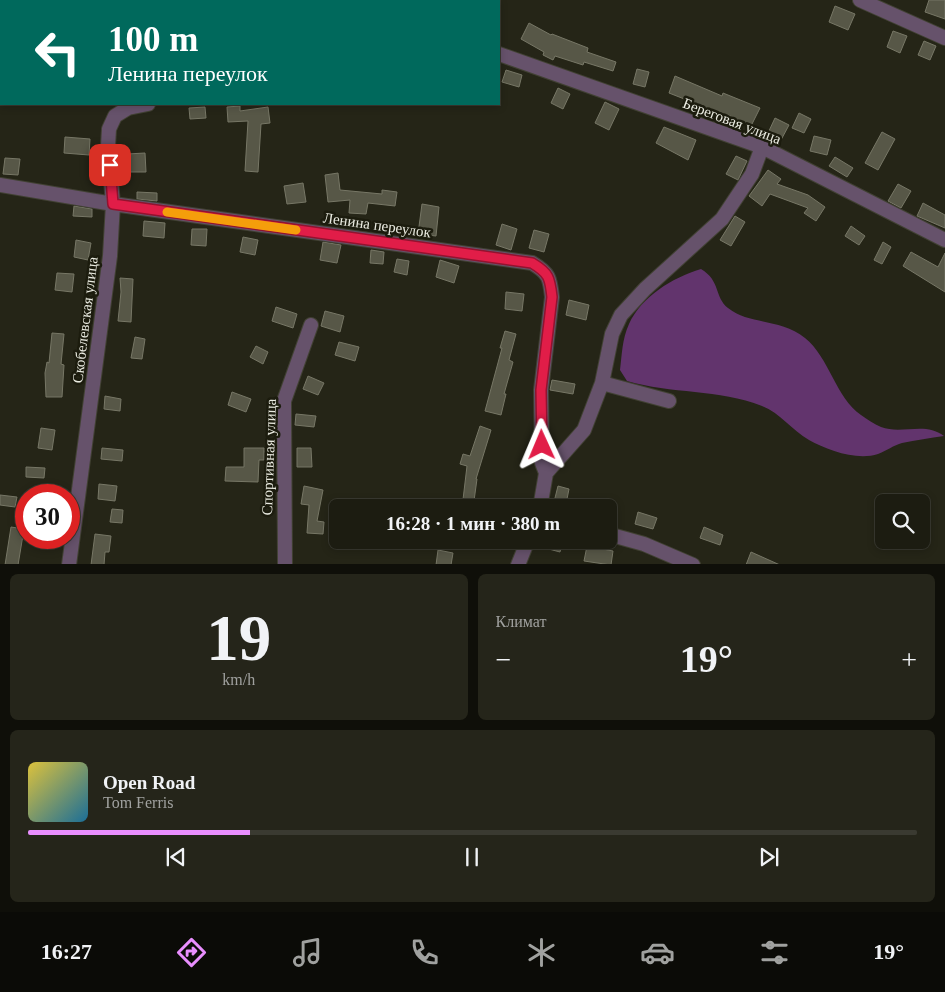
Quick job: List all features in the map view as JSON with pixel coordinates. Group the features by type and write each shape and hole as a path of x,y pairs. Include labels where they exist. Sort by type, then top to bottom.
{"street":[{"path":"860,0 945,38"},
{"name":"Береговая улица","path":"500,54 762,147 945,240"},
{"name":"Скобелевская улица","path":"69,564 110,256 113,204 108,146 109,129 116,116 128,108 143,105"},
{"path":"542,499 546,473 584,430 602,383 612,334 621,315 645,289 722,220 752,174 762,147"},
{"name":"Ленина переулок","path":"0,185 113,204 532,263 546,271 552,297 541,390 542,463 546,473"},
{"name":"Спортивная улица","path":"285,564 284,401 311,325"},
{"path":"602,383 668,401"},
{"path":"617,536 644,544 693,564"},
{"path":"518,564 524,549"}],"shaded area":[{"path":"701,269 712,279 721,299 728,308 745,317 785,327 805,338 820,356 852,408 861,415 881,427 897,430 929,429 944,436 902,443 870,456 852,455 833,451 816,444 762,406 729,397 661,388 627,381 620,370 622,353 629,324 635,314 659,289 679,277"}],"building":[{"path":"929,0 945,0 945,19 925,12"},
{"path":"835,6 855,14 848,30 829,22"},
{"path":"529,23 551,35 588,48 587,52 616,62 613,71 584,62 583,65 555,56 553,60 543,55 544,52 521,39"},
{"path":"893,31 907,36 900,53 887,47"},
{"path":"924,41 936,46 930,60 918,55"},
{"path":"637,69 649,72 645,87 633,84"},
{"path":"506,70 522,75 519,87 502,82"},
{"path":"675,76 722,96 723,93 760,108 751,126 728,115 726,118 704,108 702,111 690,105 692,102 669,93"},
{"path":"558,88 570,94 563,109 551,103"},
{"path":"605,102 619,109 609,130 595,123"},
{"path":"240,106 240,111 268,107 270,123 261,124 258,172 245,171 248,121 228,122 227,107"},
{"path":"205,107 206,118 190,119 189,108"},
{"path":"799,113 811,119 804,133 792,128"},
{"path":"775,118 789,125 781,140 768,133"},
{"path":"664,127 696,140 688,160 656,143"},
{"path":"882,132 895,139 878,170 865,163"},
{"path":"814,136 831,140 827,155 810,151"},
{"path":"65,137 90,139 89,155 64,153"},
{"path":"145,153 146,172 128,172 127,154"},
{"path":"736,156 747,161 738,180 726,174"},
{"path":"835,157 853,168 847,177 829,166"},
{"path":"5,158 20,159 18,175 3,174"},
{"path":"768,170 781,179 777,184 808,195 825,207 816,221 804,213 808,208 770,194 762,206 749,196"},
{"path":"338,173 340,190 382,194 382,190 397,192 395,206 368,203 366,214 349,213 350,200 328,202 325,175"},
{"path":"303,183 306,202 287,204 284,186"},
{"path":"898,184 911,191 901,208 888,201"},
{"path":"137,192 157,193 157,201 137,199"},
{"path":"923,203 945,215 945,228 917,216"},
{"path":"422,204 439,207 436,236 418,234"},
{"path":"74,206 92,209 92,217 73,216"},
{"path":"735,216 745,222 731,246 720,240"},
{"path":"144,221 165,223 164,238 143,236"},
{"path":"502,224 517,229 511,250 496,245"},
{"path":"851,226 865,236 859,245 845,236"},
{"path":"192,229 207,229 206,246 191,245"},
{"path":"534,230 549,234 544,252 529,248"},
{"path":"243,237 258,240 255,255 240,252"},
{"path":"76,240 91,243 88,260 74,257"},
{"path":"323,242 341,245 337,263 320,260"},
{"path":"883,242 891,247 882,264 874,260"},
{"path":"371,250 384,252 383,264 370,263"},
{"path":"911,252 938,267 945,253 945,292 903,266"},
{"path":"397,259 409,261 407,275 394,272"},
{"path":"440,260 459,266 454,283 436,277"},
{"path":"57,273 74,274 72,292 55,290"},
{"path":"120,278 133,279 131,322 118,321 121,292"},
{"path":"506,292 524,294 522,311 505,309"},
{"path":"569,300 589,305 586,320 566,315"},
{"path":"276,307 297,314 293,328 272,321"},
{"path":"325,311 344,316 340,332 321,326"},
{"path":"505,331 516,334 509,360 513,362 504,394 506,394 501,415 485,411"},
{"path":"52,333 64,334 61,364 64,365 62,397 46,397 45,373 47,362 49,363"},
{"path":"135,337 145,339 142,359 131,358"},
{"path":"339,342 359,347 355,361 335,355"},
{"path":"256,346 268,352 263,364 250,357"},
{"path":"308,376 324,383 318,395 303,389"},
{"path":"552,380 575,384 573,394 550,390"},
{"path":"232,392 251,399 246,412 228,405"},
{"path":"105,396 121,399 120,411 104,409"},
{"path":"296,414 316,416 314,427 295,425"},
{"path":"480,426 491,430 476,479 474,499 463,499 467,466 460,464 463,454 470,456"},
{"path":"41,428 55,430 52,450 38,448"},
{"path":"102,448 123,450 122,461 101,459"},
{"path":"244,448 264,448 264,460 259,460 258,482 225,481 226,467 244,467"},
{"path":"297,448 311,448 312,467 297,467"},
{"path":"26,467 45,468 44,478 26,477"},
{"path":"99,484 117,486 115,501 98,499"},
{"path":"304,486 323,490 317,521 324,522 323,534 307,533 309,505 301,504"},
{"path":"558,486 569,489 567,499 555,499"},
{"path":"0,495 15,497 15,507 0,505"},
{"path":"112,509 123,510 122,523 110,522"},
{"path":"638,512 657,518 653,529 635,524"},
{"path":"11,527 15,528 15,549 21,549 18,564 5,564"},
{"path":"704,527 723,535 720,545 700,538"},
{"path":"95,534 111,536 109,552 105,552 104,564 91,564"},
{"path":"549,549 561,549 560,552"},
{"path":"586,549 613,551 611,564 584,561"},
{"path":"438,550 453,553 451,564 436,564"},
{"path":"751,552 778,564 746,564"}],"slow traffic":[{"path":"167,212 296,230"}],"route":[{"path":"110,165 113,204 532,263 546,271 552,297 541,390 542,445"}]}
